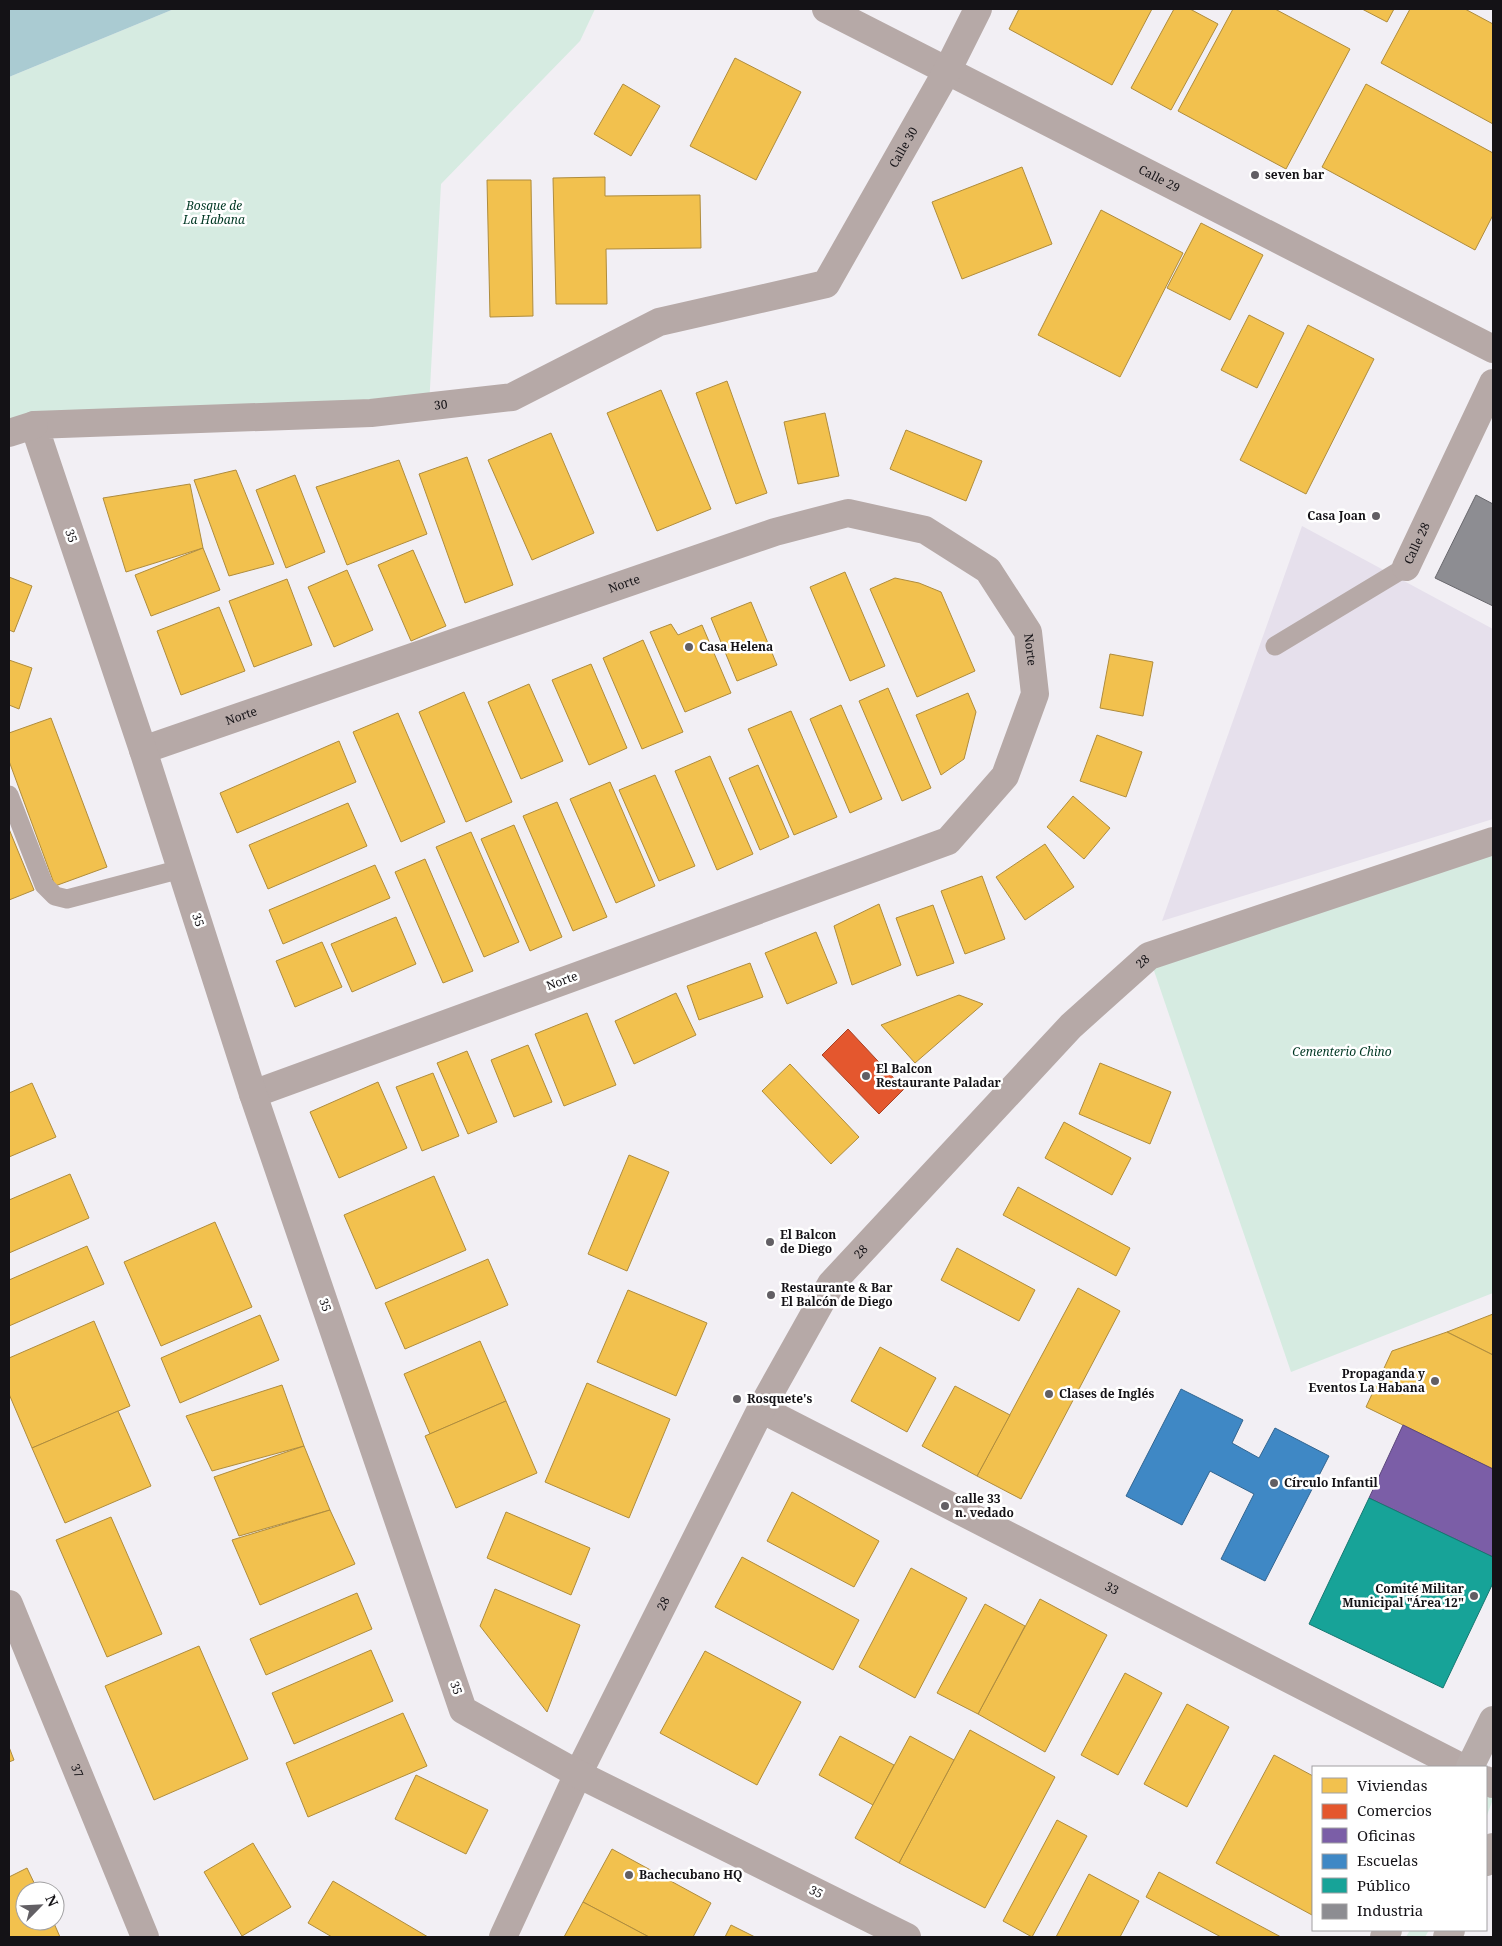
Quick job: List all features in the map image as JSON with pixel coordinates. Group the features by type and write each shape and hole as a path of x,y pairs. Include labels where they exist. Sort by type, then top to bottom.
{"main road":[{"path":"1470,1766 1493,1720"},
{"path":"1487,1860 1493,1847"}],"street":[{"name":"Calle 29","path":"826,9 1493,349"},
{"name":"Calle 30","path":"826,284 947,71 978,9"},
{"name":"30","path":"21,429 371,413 512,397 659,322 826,284"},
{"name":"Calle 28","path":"1406,566 1493,383"},
{"name":"35","path":"21,429 143,750 253,1094 463,1710 578,1774 907,1937"},
{"name":"Norte","path":"143,750 776,532 848,513 925,530 988,570 1028,632 1035,694 1005,776 948,842 253,1094"},
{"name":"28","path":"503,1937 578,1774 761,1409 831,1284 1071,1026 1148,956 1493,841"},
{"name":"33","path":"761,1409 1459,1766"},
{"name":"37","path":"10,1614 145,1937"}],"lane":[{"name":"Calle 28","path":"1276,646 1406,566"},
{"path":"9,795 44,885 55,896 67,899 181,869"}],"shaded area":[{"path":"1302,526 1493,629 1493,819 1162,921"}],"green space":[{"name":"Bosque de La Habana","path":"174,9 595,9 580,41 441,184 429,407 9,433 9,77"},
{"name":"Cementerio Chino","path":"1493,843 1493,1293 1291,1372 1149,956"},
{"path":"1487,1796 1493,1799 1487,1815"},
{"path":"1409,1931 1428,1931 1425,1937 1406,1937"}],"water":[{"path":"9,9 174,9 9,77"}],"building: Viviendas":[{"path":"1019,9 1152,9 1112,85 1009,29"},
{"path":"1174,9 1190,9 1218,24 1171,110 1131,88"},
{"path":"1233,9 1275,9 1350,49 1286,169 1178,111"},
{"path":"1362,9 1394,9 1387,22"},
{"path":"1410,9 1465,9 1493,24 1493,124 1381,63"},
{"path":"735,58 801,92 756,180 690,146"},
{"path":"623,84 660,106 631,156 594,134"},
{"path":"1366,84 1493,153 1493,215 1475,250 1322,167"},
{"path":"1022,167 1052,244 962,279 932,202"},
{"path":"605,177 605,196 700,195 701,248 606,249 607,304 556,304 553,178"},
{"path":"487,180 531,180 533,316 490,317"},
{"path":"1101,210 1183,253 1120,377 1038,335"},
{"path":"1201,223 1263,255 1230,320 1167,288"},
{"path":"1249,315 1284,333 1257,388 1221,370"},
{"path":"1308,325 1374,359 1306,494 1240,460"},
{"path":"727,381 767,493 736,504 696,393"},
{"path":"661,390 711,509 657,531 607,413"},
{"path":"825,413 839,476 798,484 784,422"},
{"path":"906,430 982,461 966,501 890,469"},
{"path":"551,433 594,533 532,560 488,460"},
{"path":"467,457 513,585 465,603 419,474"},
{"path":"399,460 427,534 347,565 316,487"},
{"path":"236,470 274,564 229,576 194,480"},
{"path":"295,475 325,552 286,568 256,490"},
{"path":"190,484 203,548 126,572 103,498"},
{"path":"203,548 220,590 151,616 135,575"},
{"path":"413,550 446,626 411,641 378,565"},
{"path":"347,570 373,630 334,647 308,587"},
{"path":"845,572 885,666 850,681 810,587"},
{"path":"9,577 32,586 14,632 9,630"},
{"path":"895,578 919,583 941,592 975,671 917,697 870,589"},
{"path":"287,579 312,645 254,667 229,601"},
{"path":"751,602 777,665 737,681 711,618"},
{"path":"219,607 245,671 181,695 157,631"},
{"path":"671,624 678,635 702,625 731,693 685,712 650,632"},
{"path":"643,640 683,732 642,749 603,658"},
{"path":"1110,654 1153,662 1143,716 1100,708"},
{"path":"9,660 32,668 19,709 9,705"},
{"path":"591,664 627,748 589,765 552,680"},
{"path":"529,684 563,761 521,779 488,702"},
{"path":"888,688 931,788 902,801 859,701"},
{"path":"464,692 512,802 466,822 419,712"},
{"path":"968,693 976,712 964,759 941,775 916,715"},
{"path":"841,705 882,799 850,813 810,719"},
{"path":"791,711 837,817 794,835 748,729"},
{"path":"398,713 445,822 401,842 353,732"},
{"path":"51,718 107,867 55,886 9,761 9,733"},
{"path":"1097,735 1142,752 1126,797 1080,781"},
{"path":"339,741 356,782 237,833 220,793"},
{"path":"710,756 753,854 717,870 675,771"},
{"path":"758,765 789,837 760,850 729,778"},
{"path":"655,775 695,866 659,881 619,790"},
{"path":"610,782 655,886 616,903 570,799"},
{"path":"1073,796 1110,828 1084,859 1047,827"},
{"path":"557,802 607,917 573,931 523,816"},
{"path":"348,803 367,846 268,889 249,845"},
{"path":"514,825 562,937 530,951 481,839"},
{"path":"9,829 34,890 9,900"},
{"path":"471,832 519,942 484,957 436,847"},
{"path":"1045,844 1074,887 1025,920 996,877"},
{"path":"425,859 473,971 443,983 395,872"},
{"path":"375,865 390,898 283,944 269,910"},
{"path":"982,876 1005,939 965,954 941,891"},
{"path":"879,904 901,965 852,985 834,926"},
{"path":"933,905 954,963 917,976 896,918"},
{"path":"396,917 416,964 352,992 331,944"},
{"path":"816,932 837,983 787,1004 765,953"},
{"path":"322,942 342,987 295,1007 276,961"},
{"path":"750,963 763,997 699,1020 687,986"},
{"path":"676,993 696,1035 634,1064 615,1021"},
{"path":"959,995 983,1004 915,1063 881,1025"},
{"path":"587,1013 616,1085 564,1106 535,1034"},
{"path":"528,1045 552,1102 514,1117 491,1060"},
{"path":"467,1051 497,1122 468,1134 437,1063"},
{"path":"1100,1063 1171,1092 1150,1144 1079,1114"},
{"path":"790,1064 859,1137 831,1164 762,1091"},
{"path":"433,1073 459,1136 422,1151 396,1087"},
{"path":"378,1082 407,1148 339,1178 310,1112"},
{"path":"32,1083 56,1137 9,1157 9,1093"},
{"path":"1064,1122 1131,1158 1112,1195 1045,1158"},
{"path":"629,1155 669,1172 627,1271 588,1254"},
{"path":"70,1174 89,1218 9,1253 9,1200"},
{"path":"434,1176 466,1250 376,1289 344,1215"},
{"path":"1018,1187 1130,1248 1116,1276 1003,1215"},
{"path":"215,1222 252,1307 161,1346 124,1262"},
{"path":"87,1246 104,1284 9,1326 9,1280"},
{"path":"957,1248 1035,1290 1019,1321 941,1280"},
{"path":"488,1259 508,1305 405,1349 385,1303"},
{"name":"Clases de Inglés","path":"1078,1288 1120,1311 1021,1499 977,1476"},
{"path":"628,1290 707,1323 676,1396 597,1362"},
{"path":"1493,1314 1493,1355 1447,1332"},
{"path":"260,1315 279,1360 180,1403 161,1358"},
{"path":"94,1321 130,1406 32,1448 9,1394 9,1358"},
{"name":"Propaganda y Eventos La Habana","path":"1447,1332 1493,1355 1493,1469 1366,1407 1392,1351"},
{"path":"480,1341 506,1401 430,1434 404,1374"},
{"path":"880,1347 936,1378 907,1432 851,1401"},
{"path":"587,1383 670,1419 629,1518 545,1482"},
{"path":"282,1385 304,1446 212,1471 186,1416"},
{"path":"955,1386 1010,1415 977,1476 922,1446"},
{"path":"506,1401 537,1473 456,1508 425,1436"},
{"path":"118,1411 151,1486 65,1523 32,1448"},
{"path":"304,1446 330,1510 239,1536 214,1477"},
{"path":"792,1492 879,1541 854,1587 767,1541"},
{"path":"330,1510 355,1564 260,1605 232,1540"},
{"path":"506,1512 590,1548 571,1595 487,1558"},
{"path":"111,1517 162,1634 107,1657 56,1540"},
{"path":"742,1557 859,1620 833,1670 715,1607"},
{"path":"911,1568 967,1598 915,1698 859,1667"},
{"path":"495,1589 580,1625 547,1712 480,1626"},
{"path":"357,1593 372,1629 266,1675 250,1639"},
{"path":"1040,1599 1107,1635 1045,1752 978,1714"},
{"path":"985,1604 1025,1626 978,1714 937,1693"},
{"path":"199,1646 248,1759 154,1800 105,1686"},
{"path":"371,1650 393,1701 294,1744 272,1693"},
{"path":"705,1651 801,1702 757,1785 660,1733"},
{"path":"1125,1673 1162,1693 1118,1775 1081,1755"},
{"path":"1187,1704 1229,1727 1187,1807 1144,1784"},
{"path":"403,1713 427,1766 308,1817 286,1763"},
{"path":"970,1730 1055,1777 985,1908 899,1863"},
{"path":"840,1736 894,1765 873,1805 819,1775"},
{"path":"910,1736 954,1760 899,1863 855,1838"},
{"path":"9,1747 14,1760 9,1762"},
{"path":"1274,1755 1312,1775 1312,1915 1216,1863"},
{"path":"416,1775 488,1810 466,1854 395,1819"},
{"path":"1057,1820 1087,1836 1032,1937 1003,1921"},
{"path":"253,1843 291,1907 242,1936 204,1872"},
{"name":"Bachecubano HQ","path":"612,1849 711,1903 693,1937 649,1937 583,1902"},
{"path":"27,1868 33,1881 15,1881 15,1931 57,1931 60,1937 9,1937 9,1877"},
{"path":"1159,1872 1281,1937 1221,1937 1146,1897"},
{"path":"1089,1874 1139,1901 1120,1937 1056,1937"},
{"path":"333,1881 428,1937 332,1937 308,1923"},
{"path":"583,1902 649,1937 564,1937"},
{"path":"731,1925 755,1937 725,1937"}],"building: Comercios":[{"path":"848,1029 904,1089 879,1114 822,1055"}],"building: Oficinas":[{"path":"1403,1425 1493,1469 1493,1557 1369,1498"}],"building: Escuelas":[{"name":"Círculo Infantil","path":"1181,1389 1243,1420 1232,1443 1259,1458 1275,1428 1329,1456 1265,1581 1221,1559 1254,1494 1210,1471 1182,1525 1126,1496"}],"building: Público":[{"path":"1369,1498 1493,1557 1493,1583 1443,1688 1309,1624"}],"building: Industria":[{"path":"1476,495 1493,504 1493,606 1435,578"}],"place":[{"name":"seven bar","path":"1255,175"},
{"name":"Casa Joan","path":"1376,516"},
{"name":"Casa Helena","path":"689,647"},
{"name":"El Balcon Restaurante Paladar","path":"866,1076"},
{"name":"El Balcon de Diego","path":"770,1242"},
{"name":"Restaurante & Bar El Balcón de Diego","path":"771,1295"},
{"name":"Propaganda y Eventos La Habana","path":"1435,1381"},
{"name":"Clases de Inglés","path":"1049,1394"},
{"name":"Rosquete's","path":"737,1399"},
{"name":"Círculo Infantil","path":"1274,1483"},
{"name":"calle 33 n. vedado","path":"945,1506"},
{"name":"Comité Militar Municipal \"Área 12\"","path":"1474,1596"},
{"name":"Bachecubano HQ","path":"629,1875"}]}
